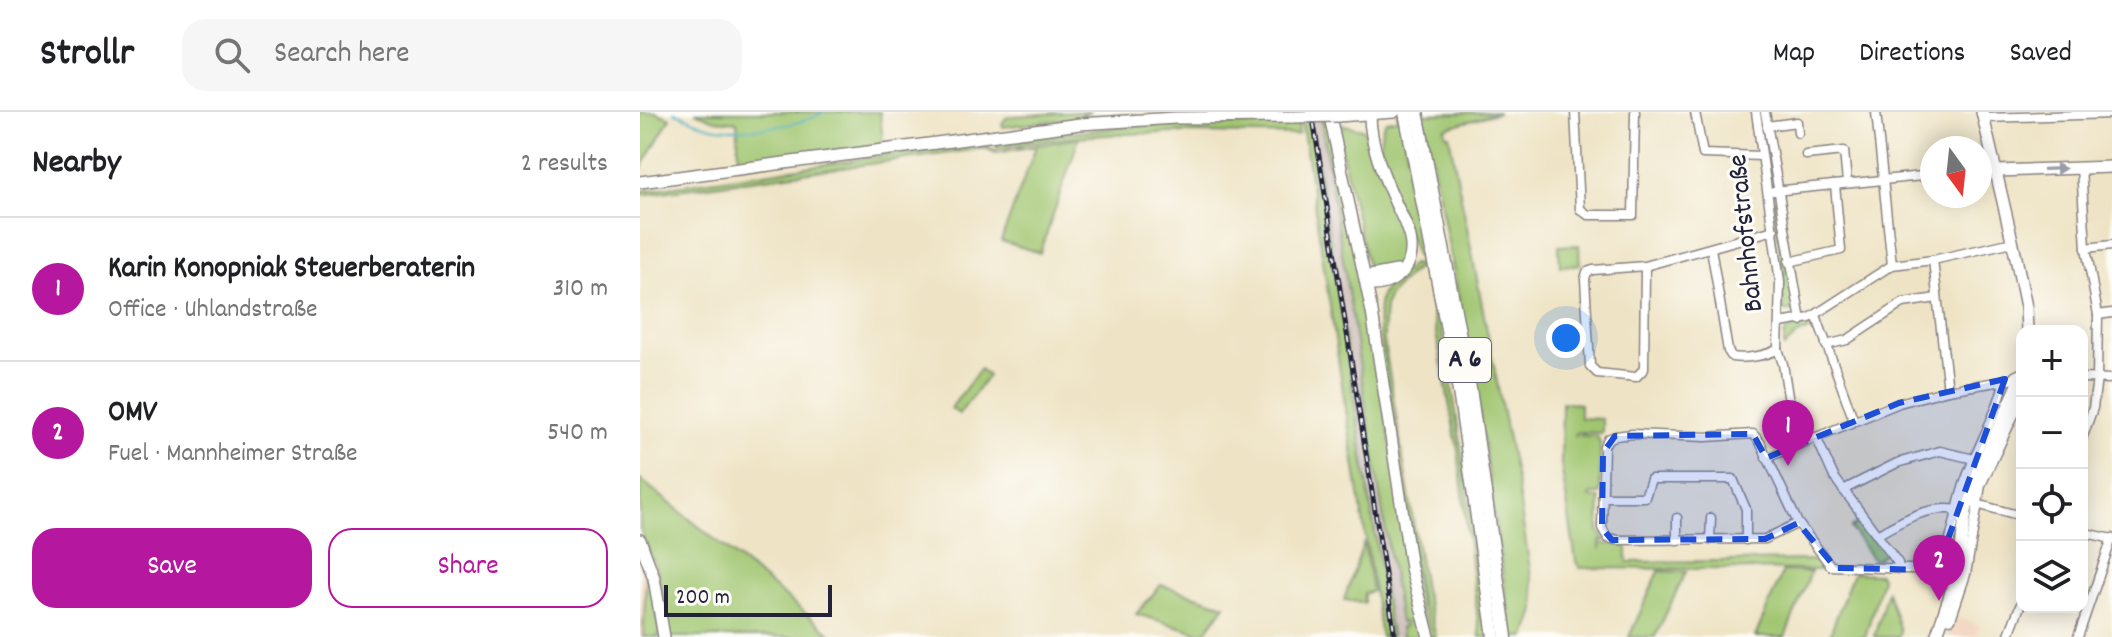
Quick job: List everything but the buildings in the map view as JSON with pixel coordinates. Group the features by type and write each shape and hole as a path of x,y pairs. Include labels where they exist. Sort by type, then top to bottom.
{"highway":[{"name":"A 6","path":"1405,112 1461,404 1494,637"},
{"name":"A 6","path":"1417,112 1470,389 1506,637"}],"main road":[{"path":"640,182 1000,134 1134,120 1383,113"},
{"path":"1372,135 1383,113"},
{"path":"1377,149 1383,113"},
{"path":"1336,115 1363,126 1372,135 1411,241 1407,264 1401,274 1383,284 1366,281"},
{"path":"1336,115 1372,312 1411,568 1429,637"},
{"path":"1983,115 2013,242 2027,325"},
{"path":"1996,171 2112,167"},
{"path":"1366,281 1388,275 1407,264"},
{"path":"1372,312 1383,284"},
{"path":"1936,637 1958,571 1966,511 1974,481 2016,380"},
{"path":"640,540 654,578 664,637"}],"street":[{"path":"1575,112 1580,209 1588,215 1633,215 1635,112"},
{"path":"1695,112 1703,154 1762,156"},
{"name":"Bahnhofstraße","path":"1756,112 1762,156 1773,191 1801,321"},
{"name":"Bahnhofstraße","path":"1765,112 1780,282 1778,349 1799,444"},
{"path":"1876,112 1892,265"},
{"path":"1983,115 2112,114"},
{"path":"1767,126 1797,122 1798,133"},
{"path":"1806,155 1844,151 1847,183"},
{"path":"2081,168 2086,248 2098,315 2097,378 2088,422"},
{"path":"1773,191 1920,176"},
{"path":"1789,262 1841,250 1835,185"},
{"path":"1645,266 1644,369 1636,377 1597,373 1590,366 1587,272 1645,266 1774,230"},
{"path":"1780,323 1801,321 1816,315 1892,265 1933,260 2013,242"},
{"path":"2086,248 2112,245"},
{"path":"1711,248 1728,351 1732,357 1773,353 1778,349"},
{"path":"1933,260 1948,390"},
{"path":"1826,345 1847,340 1903,303 1937,298"},
{"path":"2098,315 2112,313"},
{"path":"1816,315 1854,421"},
{"path":"2088,378 2112,379"},
{"path":"1766,458 1899,403 1948,390 2016,380"},
{"path":"1937,570 1953,538 1957,510 1974,459 1998,406 2016,380"},
{"path":"1944,616 1951,619 1966,574 1976,504 1988,468 2016,410"},
{"path":"1798,523 1772,537 1746,540 1608,538 1603,532 1603,453 1608,439 1632,434 1706,437 1753,434 1760,442 1798,523 1831,566 1958,571"},
{"path":"1816,437 1843,490 1898,563 1899,569"},
{"path":"1843,490 1897,463 1940,451 1974,459"},
{"path":"1603,497 1645,497 1651,479 1733,479 1746,509 1746,540"},
{"path":"1976,504 2016,514"},
{"path":"1877,535 1912,516 1943,507 1957,510"},
{"path":"1677,518 1677,540"},
{"path":"1710,540 1711,518"},
{"path":"2078,637 2112,539 2088,533"},
{"path":"2008,637 2017,613"}],"highlighted area":[{"path":"2005,379 1937,570 1836,568 1798,523 1765,539 1612,540 1602,528 1603,453 1615,436 1753,434 1766,458 1899,403"}],"shaded area":[{"path":"1308,112 1320,112 1400,622 1404,622 1405,627 1401,628 1402,637 1391,637"},
{"path":"640,561 646,580 643,637 640,637"},
{"path":"1954,617 1980,625 1976,637 1947,637"}],"green space":[{"path":"640,112 656,112 670,118 640,171"},
{"path":"695,112 880,112 883,145 739,166 737,122 715,120"},
{"path":"1090,112 1082,114 1085,117 1003,127 1002,124 1006,118 1014,116"},
{"path":"1300,112 1308,112 1320,178 1391,637 1381,637"},
{"path":"1320,112 1326,112 1365,297 1425,637 1402,637 1401,627 1405,626 1404,622 1400,623"},
{"path":"1397,112 1450,373 1489,637 1480,637 1458,451 1426,279 1422,270 1417,268 1388,299 1384,314 1384,341 1424,589 1436,637 1431,637 1420,599 1379,333 1379,307 1383,292 1413,264 1424,265 1416,256 1381,149 1381,133 1386,121 1398,119"},
{"path":"1423,112 1499,112 1445,128 1446,135 1449,135 1517,485 1535,602 1526,637 1512,637 1475,383"},
{"path":"1299,123 1298,134 1294,135 1148,133 1075,137 1003,148 997,148 996,143 1121,127"},
{"path":"1335,123 1362,129 1366,133 1407,239 1405,257 1394,268 1370,271 1368,268"},
{"path":"1079,138 1040,253 1001,241 1036,146 996,153 979,149 640,195 640,191 981,142 998,152"},
{"path":"1776,199 1797,311 1783,311 1783,273 1772,200"},
{"path":"1579,245 1580,265 1560,266 1559,246"},
{"path":"1817,324 1818,328 1800,333 1784,347 1787,329"},
{"path":"980,369 988,376 959,414 951,408"},
{"path":"1562,402 1580,404 1580,418 1602,419 1602,433 1577,432 1575,435 1597,436 1600,443 1600,494 1592,494 1590,498 1600,499 1599,531 1606,540 1600,541 1600,550 1601,544 1627,544 1627,562 1819,560 1824,566 1820,570 1580,568 1576,562 1561,464"},
{"path":"640,479 835,637 670,637 657,570 640,529"},
{"path":"1861,520 1885,553 1874,561 1851,528"},
{"path":"1364,542 1372,591 1364,594 1364,603 1344,600"},
{"path":"640,553 655,600 660,637 643,637 646,580"},
{"path":"1659,571 1686,572 1655,637 1629,637"},
{"path":"1783,571 1811,572 1785,637 1755,637"},
{"path":"1853,573 1879,574 1882,579 1865,637 1829,637"},
{"path":"1161,585 1225,605 1204,634 1136,614"},
{"path":"1887,591 1900,631 1898,637 1874,637"}],"waterway":[{"path":"674,112 704,125 732,129 782,126 824,112"}],"railway":[{"path":"1312,112 1395,637"}],"place":[{"name":"Karin Konopniak Steuerberaterin","path":"1788,466"},
{"name":"OMV","path":"1939,601"}]}
